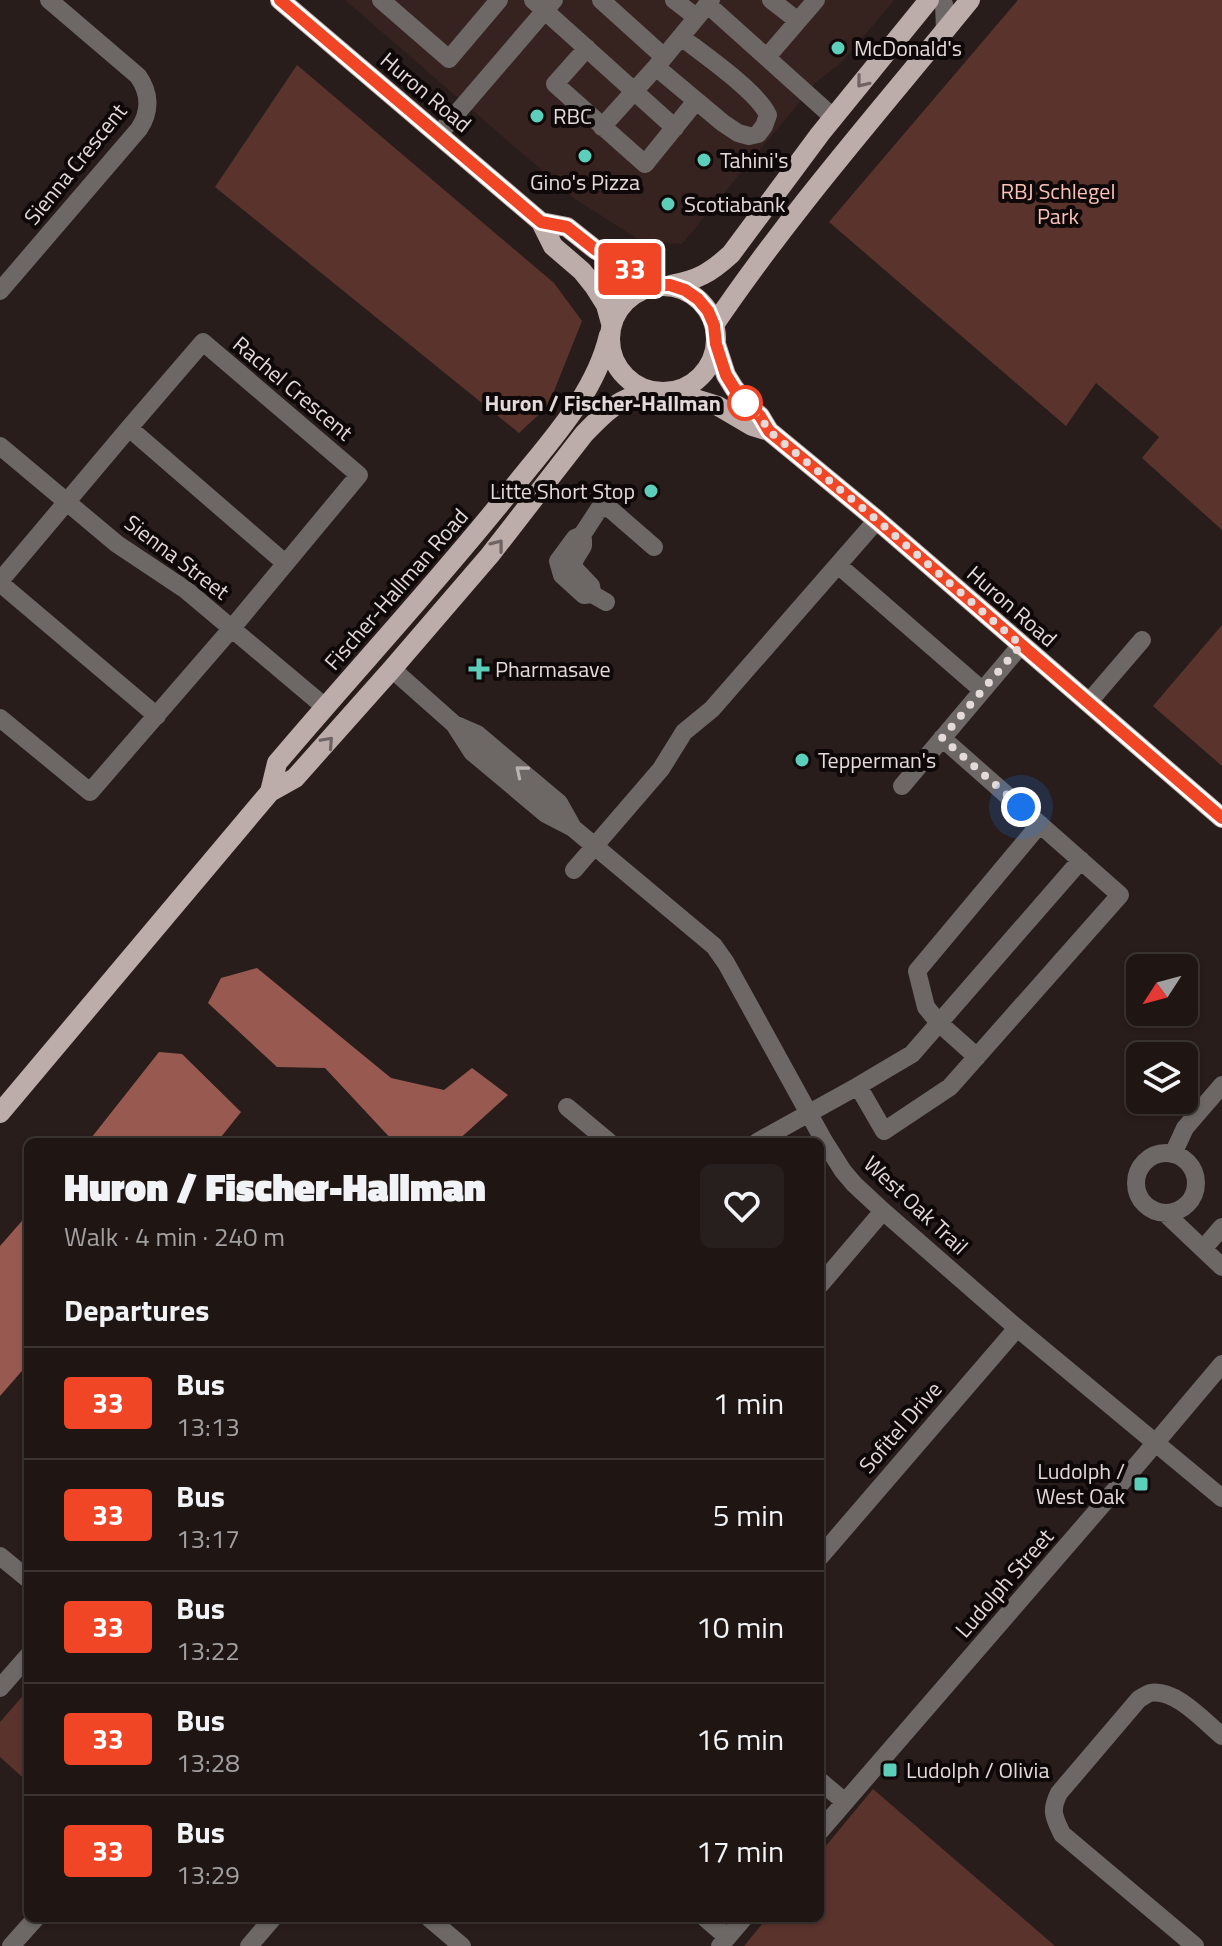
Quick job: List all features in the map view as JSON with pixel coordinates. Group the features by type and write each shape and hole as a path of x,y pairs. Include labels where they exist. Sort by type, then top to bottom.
{"main road":[{"name":"Huron Road","path":"280,0 541,222 553,246 594,286 606,305 610,329"},
{"path":"929,0 731,254 717,267 693,281 636,292 621,305 610,329 610,351 627,378 650,391 673,392 700,377 711,362 715,334 765,253 836,161 970,0"},
{"name":"Huron Road","path":"541,222 567,227 596,250 663,285"},
{"path":"663,285 685,290 698,299 708,311 715,334"},
{"name":"Fischer-Hallman Road","path":"270,792 277,763 468,544 570,415 604,355 610,329"},
{"name":"Huron Road","path":"715,334 726,375 769,431 877,520 1222,818"},
{"name":"Fischer-Hallman Road","path":"0,1113 270,792 295,778 392,669 490,555 584,434 622,400 650,391"},
{"name":"Huron Road","path":"673,392 718,406 752,426 769,431"},
{"path":"392,669 394,651 410,633 408,613"}],"street":[{"name":"Sienna Crescent","path":"0,291 139,129 148,111 147,92 138,76 49,0"},
{"path":"381,0 449,59 499,0"},
{"path":"601,0 696,101 738,133 749,136 758,134 768,115 765,107 681,37"},
{"path":"674,0 705,7 767,57 834,118"},
{"path":"771,0 798,21"},
{"path":"767,57 816,0"},
{"path":"784,38 796,36 830,0"},
{"path":"940,0 944,4 945,30"},
{"path":"439,134 544,3 587,48 675,128"},
{"path":"602,127 705,7"},
{"path":"587,48 555,84 645,164 696,101"},
{"name":"Rachel Crescent","path":"0,582 203,342 359,475 90,792 0,718"},
{"path":"129,428 285,563"},
{"name":"Sienna Street","path":"0,446 117,544 186,590 325,707"},
{"path":"599,598 573,567 583,546 582,535 599,509 609,508 654,547"},
{"path":"574,870 661,769 684,732 712,709 877,520"},
{"path":"838,565 982,690"},
{"path":"0,582 157,716"},
{"path":"1088,703 1142,640"},
{"path":"902,786 1021,645"},
{"name":"West Oak Trail","path":"392,669 454,724 477,734 559,803 573,828 714,946 824,1138"},
{"path":"858,1086 884,1131 950,1087 1120,895 942,738"},
{"path":"977,1057 926,1007 917,971 1040,824"},
{"path":"764,1138 912,1054 1081,860"},
{"path":"1173,1154 1185,1128 1222,1085"},
{"path":"567,1107 604,1138"},
{"name":"West Oak Trail","path":"824,1139 843,1171 883,1211 1017,1328 1222,1498"},
{"path":"1166,1214 1181,1210 1189,1203 1196,1185 1190,1165 1173,1154 1160,1154 1143,1165 1138,1173 1138,1193 1151,1209 1166,1214 1222,1267"},
{"path":"824,1280 883,1211"},
{"path":"1203,1249 1222,1227"},
{"name":"Sofitel Drive","path":"824,1552 1017,1328"},
{"name":"Ludolph Street","path":"824,1826 1222,1364"},
{"path":"0,1556 24,1576"},
{"path":"0,1688 24,1661"},
{"path":"1195,1946 1062,1834 1053,1805 1059,1793 1139,1699 1149,1693 1179,1699 1222,1736"},
{"path":"824,1784 845,1802"},
{"path":"11,1946 32,1922"},
{"path":"249,1946 270,1922"},
{"path":"434,1922 462,1946"},
{"path":"708,1922 724,1942 741,1922"}],"shaded area":[{"path":"345,0 894,0 841,63 816,82 682,244 641,241 575,199"},
{"path":"257,968 391,1078 444,1090 472,1068 508,1095 460,1138 390,1138 325,1068 277,1067 208,1003 221,978"},
{"path":"159,1052 182,1054 241,1112 220,1138 91,1138"},
{"path":"24,1219 24,1369 0,1396 0,1246"}],"green space":[{"name":"RBJ Schlegel Park","path":"1018,0 1222,0 1222,530 1142,458 1159,437 1096,383 1066,426 829,222"},
{"path":"297,65 554,283 582,321 548,406 519,433 215,187"},
{"path":"1222,625 1222,766 1153,706"},
{"path":"24,1695 24,1778 0,1757 0,1722"},
{"path":"873,1789 1055,1946 744,1946 764,1922 824,1922 824,1848"}],"bus line":[{"name":"33","path":"280,0 541,222 567,227 596,250 656,285 670,285 698,299 714,325 716,344 726,375 739,396 760,416 769,431 877,520 1222,818"}],"place":[{"name":"McDonald's","path":"838,48"},
{"name":"RBC","path":"537,116"},
{"name":"Gino's Pizza","path":"585,156"},
{"name":"Tahini's","path":"704,160"},
{"name":"Scotiabank","path":"668,204"},
{"name":"Huron / Fischer-Hallman","path":"745,403"},
{"name":"Litte Short Stop","path":"651,491"},
{"name":"Pharmasave","path":"479,669"},
{"name":"Tepperman's","path":"802,760"},
{"name":"Ludolph / West Oak","path":"1141,1484"},
{"name":"Ludolph / Olivia","path":"890,1770"}],"route":[{"path":"745,403 760,416 769,431 1021,645 942,738 1021,807"}]}
